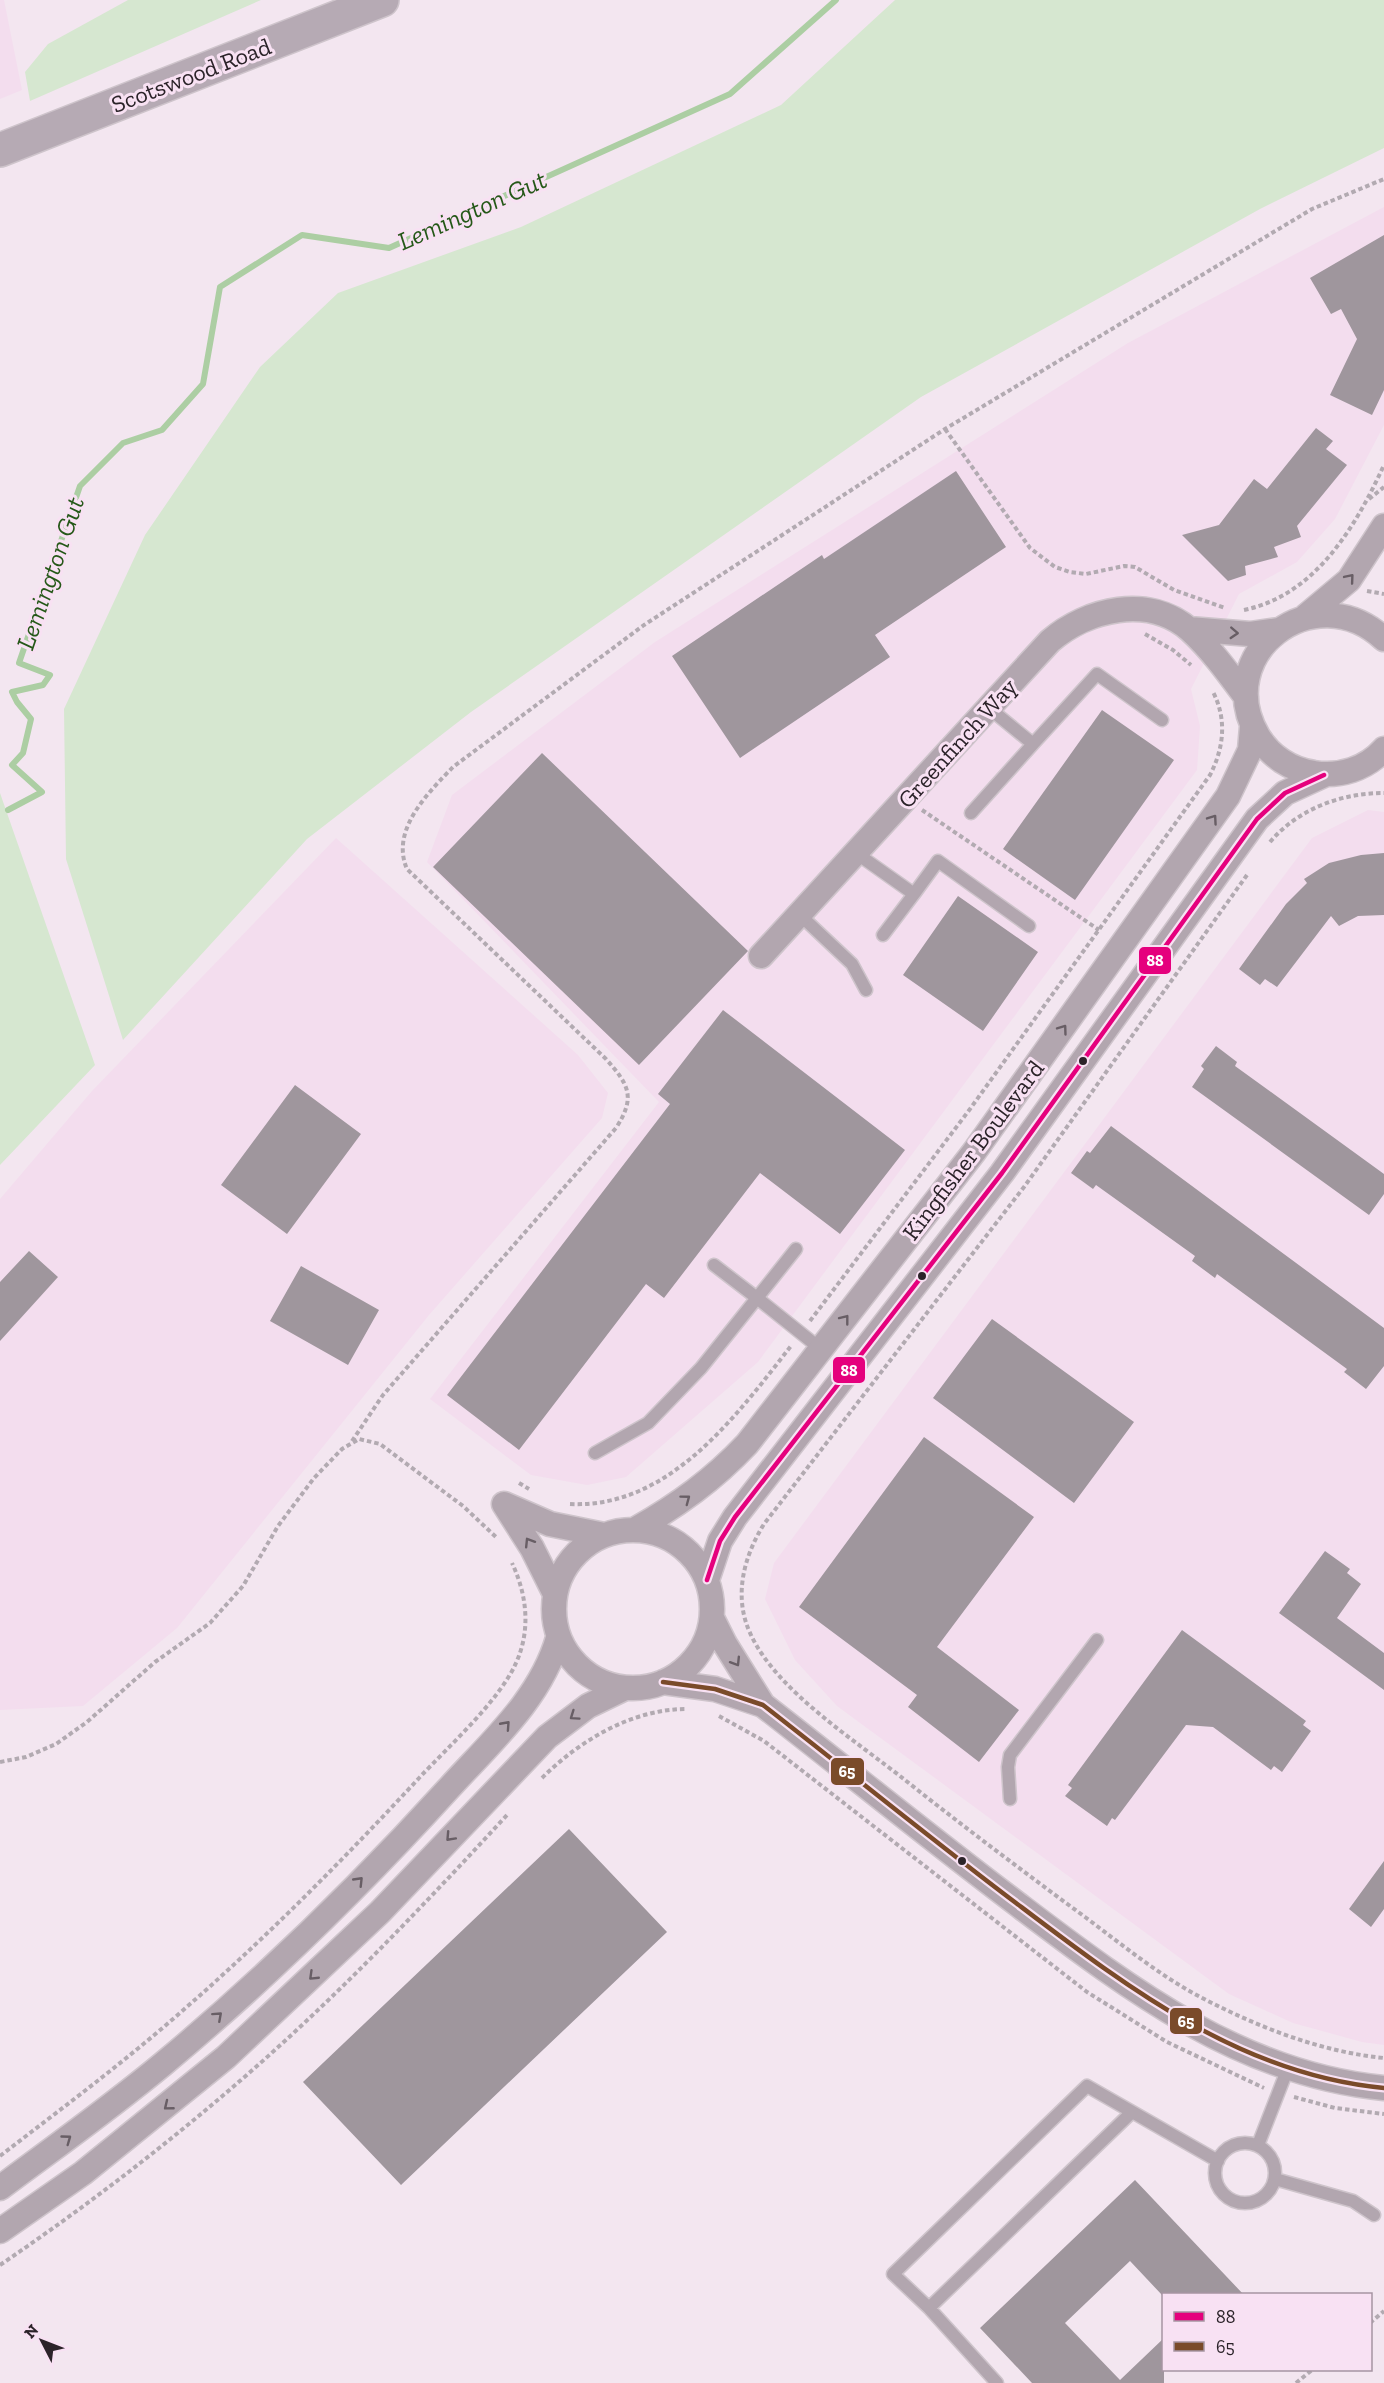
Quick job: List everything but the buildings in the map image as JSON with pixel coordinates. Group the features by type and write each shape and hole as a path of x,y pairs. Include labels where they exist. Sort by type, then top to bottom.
{"main road":[{"name":"Scotswood Road","path":"0,150 382,0"}],"street":[{"path":"1384,526 1349,580 1306,616 1279,630 1258,651 1246,681 1246,697 1252,727 1270,753 1284,763 1307,772 1324,775 1374,767 1384,748"},
{"name":"Greenfinch Way","path":"760,956 1050,640 1065,628 1084,618 1109,611 1137,609 1163,615 1189,629 1246,697"},
{"path":"1306,616 1323,614 1350,618 1384,639"},
{"name":"Greenfinch Way","path":"1189,629 1250,633 1279,630"},
{"name":"Kingfisher Boulevard","path":"636,1529 677,1505 726,1466 822,1350 974,1152 1219,810 1250,750 1252,727"},
{"name":"Kingfisher Boulevard","path":"707,1580 720,1541 735,1517 1002,1173 1257,819 1285,793 1324,775"},
{"path":"555,1594 532,1548 504,1504 556,1526 604,1535"},
{"path":"0,2188 85,2126 219,2016 312,1929 432,1807 514,1717 546,1672 558,1638 554,1610 559,1579 572,1558 589,1542 604,1535 636,1529 671,1539 686,1550 699,1563 707,1580 712,1618 725,1644 763,1705"},
{"path":"663,1682 690,1664 700,1651 708,1635 712,1618"},
{"path":"558,1638 580,1668 593,1678 625,1688"},
{"path":"0,2231 83,2173 226,2057 380,1911 547,1737 588,1706 625,1688 663,1682 715,1689 763,1705 969,1867 1125,1985 1216,2038 1288,2068 1353,2085 1384,2088"}],"lane":[{"path":"971,813 1097,674 1162,720"},
{"path":"988,708 1033,744"},
{"path":"856,853 914,894"},
{"path":"883,935 938,861 1029,926"},
{"path":"799,914 852,964 866,990"},
{"path":"595,1453 648,1424 701,1368 796,1249"},
{"path":"714,1265 822,1350"},
{"path":"1010,1799 1008,1767 1010,1755 1096,1640"},
{"path":"1258,2145 1288,2068"},
{"path":"997,2383 929,2308 893,2274 1087,2086 1218,2161"},
{"path":"929,2308 1132,2112"},
{"path":"1244,2142 1258,2145 1273,2160 1275,2179 1272,2188 1265,2197 1253,2203 1242,2204 1231,2200 1217,2185 1215,2174 1218,2161 1233,2145 1244,2142"},
{"path":"1275,2179 1353,2201 1374,2215"}],"path":[{"path":"0,1762 26,1757 56,1744 87,1722 156,1662 220,1614 243,1586 278,1526 314,1478 351,1441 383,1395 616,1128 626,1112 629,1093 622,1077 606,1059 407,869 402,848 406,831 416,811 433,788 453,767 644,625 945,429 1312,209 1384,179"},
{"path":"945,429 1030,548 1055,567 1086,574 1124,566 1135,567 1174,590 1232,610"},
{"path":"1239,610 1270,602 1312,573 1352,529 1384,465"},
{"path":"1368,499 1384,487"},
{"path":"1137,631 1173,650 1196,669"},
{"path":"565,1503 611,1502 650,1485 676,1469 734,1417 801,1334 970,1109 1196,795 1215,765 1222,739 1220,709 1208,684"},
{"path":"1268,845 1292,823 1328,802 1357,794 1384,793"},
{"path":"926,800 919,808 1099,930"},
{"path":"351,1441 367,1438 380,1443 463,1506 500,1542"},
{"path":"519,1483 539,1494"},
{"path":"780,1503 753,1543 744,1569 740,1595 744,1618 755,1644 772,1667 799,1695 964,1827 1181,1986 1209,2002 1285,2034 1356,2055 1384,2058"},
{"path":"0,2156 132,2053 236,1963 400,1799 470,1724 511,1674 522,1648 525,1628 524,1598 507,1554"},
{"path":"538,1782 578,1747 618,1726 650,1713 688,1709"},
{"path":"717,1715 742,1726"},
{"path":"0,2265 7,2260"},
{"path":"1372,2322 1384,2311"},
{"path":"1296,2383 1311,2371"}],"shaded area":[{"path":"0,0 4,0 22,90 0,99"},
{"path":"1384,207 1384,425 1335,519 1297,562 1239,594 1191,689 1200,726 1197,770 758,1362 626,1477 587,1485 531,1475 430,1399 659,1102 427,862 452,795 655,642 1128,343"},
{"path":"1368,810 1384,812 1384,2045 1362,2042 1293,2023 1229,1994 837,1706 795,1660 765,1599 774,1563 1312,838"},
{"path":"336,838 578,1055 608,1093 602,1118 429,1315 177,1628 83,1706 0,1710 0,1199 92,1091"}],"green space":[{"path":"128,0 261,0 30,101 25,72 48,44"},
{"path":"895,0 1384,0 1384,148 1260,209 921,397 471,712 307,839 123,1040 66,859 64,709 145,535 260,367 338,293 521,227 781,105"},
{"path":"0,793 95,1065 0,1165"}],"waterway":[{"name":"Lemington Gut","path":"8,810 42,792 12,765 23,753 31,719 12,692 43,685 50,675 19,663 80,486 123,443 162,430 203,384 220,287 302,235 389,248 730,94 836,0"}],"transit line":[{"name":"88","path":"707,1580 720,1541 735,1517 1002,1173 1257,819 1285,793 1324,775"},
{"name":"65","path":"663,1682 715,1689 763,1705 1058,1935 1100,1966 1188,2022 1234,2046 1282,2065 1332,2080 1384,2088"}]}
